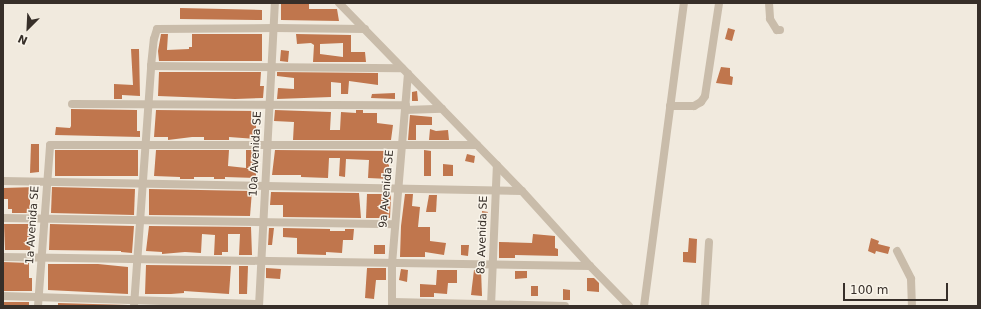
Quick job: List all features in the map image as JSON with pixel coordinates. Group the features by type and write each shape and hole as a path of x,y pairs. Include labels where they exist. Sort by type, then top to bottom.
{"street":[{"name":"10a Avenida SE","path":"259,305 275,3"},
{"path":"339,3 522,190 590,266 629,306"},
{"path":"644,306 684,3"},
{"path":"670,106 694,106 701,102 705,96 719,3"},
{"path":"769,3 770,19 777,30 780,30"},
{"path":"134,303 151,66 154,39 157,29 365,29"},
{"path":"151,66 402,68"},
{"name":"9a Avenida SE","path":"392,304 392,264 408,74"},
{"path":"72,104 269,105 442,109"},
{"name":"1a Avenida SE","path":"39,302 50,145 145,145"},
{"path":"145,145 477,145"},
{"name":"8a Avenida SE","path":"491,305 494,266 497,165"},
{"path":"3,181 522,190"},
{"path":"3,218 395,224"},
{"path":"705,306 709,242"},
{"path":"896,251 911,279 912,306"},
{"path":"3,257 494,266 590,266"},
{"path":"3,296 39,302 259,305"},
{"path":"392,304 565,306"}],"building":[{"path":"281,3 309,3 309,9 337,9 339,21 281,20"},
{"path":"180,8 262,10 262,20 180,19"},
{"path":"728,28 735,30 732,41 725,39"},
{"path":"161,34 168,34 167,50 189,49 189,47 192,47 192,34 262,34 262,61 159,61 158,51"},
{"path":"296,34 351,35 351,52 365,52 366,62 313,62 314,45 311,43 297,44","holes":["343,43 343,57 320,54 320,44"]},
{"path":"131,49 139,49 140,96 122,95 122,99 114,99 114,84 133,85"},
{"path":"281,50 289,51 288,62 280,61"},
{"path":"721,67 730,68 730,76 733,77 732,85 716,83"},
{"path":"159,72 261,72 260,86 264,86 263,98 235,99 158,96"},
{"path":"277,72 378,73 378,85 349,81 348,94 341,94 341,83 331,82 331,97 277,99 278,88 294,89 294,78 277,76"},
{"path":"417,91 418,101 412,101 412,92"},
{"path":"395,93 395,99 371,98 372,94"},
{"path":"71,109 137,110 137,131 140,131 140,137 55,135 56,127 70,128"},
{"path":"156,110 256,111 256,139 229,137 229,140 204,140 204,137 192,137 168,140 168,137 154,137"},
{"path":"275,110 331,112 330,130 340,130 341,112 356,113 356,110 363,110 363,113 377,113 377,123 393,125 391,140 293,140 294,122 274,121"},
{"path":"410,115 432,117 432,125 416,125 416,140 408,140"},
{"path":"430,129 436,131 448,130 449,140 429,140"},
{"path":"31,144 39,144 39,172 30,173"},
{"path":"55,150 138,150 138,176 55,176"},
{"path":"156,150 229,150 228,166 246,168 246,150 259,150 259,159 256,159 256,178 225,177 225,179 214,179 214,177 194,177 194,179 180,179 180,177 154,176"},
{"path":"275,150 392,151 392,160 389,159 389,179 368,178 369,160 346,159 345,177 339,176 340,158 329,158 328,178 301,177 301,175 272,175"},
{"path":"424,150 431,151 431,176 424,176"},
{"path":"467,154 475,156 474,163 465,161"},
{"path":"443,164 453,165 453,176 443,176"},
{"path":"36,187 36,198 30,198 30,213 12,213 12,209 8,209 8,199 3,199 3,188"},
{"path":"52,187 135,189 134,215 51,213"},
{"path":"149,189 252,191 250,216 149,215"},
{"path":"271,192 359,193 361,218 283,217 283,205 270,205"},
{"path":"367,194 391,194 390,218 366,218"},
{"path":"405,194 413,194 412,206 420,207 418,227 430,227 430,241 446,243 444,255 425,252 425,257 400,257 401,226"},
{"path":"429,195 437,195 436,212 426,212"},
{"path":"482,211 488,212 487,221 482,221"},
{"path":"4,224 32,224 30,250 5,250"},
{"path":"50,224 134,226 132,253 121,251 49,250"},
{"path":"149,226 251,227 252,255 239,255 240,234 228,234 228,252 222,252 222,255 214,255 215,235 202,234 201,253 185,252 162,254 162,252 146,251"},
{"path":"269,228 274,228 272,245 268,245"},
{"path":"283,228 330,229 330,231 345,231 345,229 354,229 353,240 343,240 342,253 326,252 326,255 297,254 297,238 283,237"},
{"path":"533,234 555,236 555,248 558,249 558,256 515,255 515,258 499,258 499,242 532,243"},
{"path":"689,238 697,239 696,263 683,262 683,252 688,252"},
{"path":"871,238 879,241 878,244 890,247 888,254 876,251 875,254 868,251"},
{"path":"374,245 385,245 385,254 374,254"},
{"path":"461,245 469,245 468,256 461,255"},
{"path":"3,262 29,263 29,278 32,278 32,291 3,291"},
{"path":"48,264 98,264 128,267 128,294 48,290"},
{"path":"146,265 231,266 229,294 184,291 184,293 171,294 145,294"},
{"path":"239,266 248,266 247,294 239,294"},
{"path":"266,268 281,269 280,279 266,278"},
{"path":"367,268 386,268 386,280 376,280 374,299 365,298"},
{"path":"401,269 408,270 407,282 399,280"},
{"path":"437,270 457,270 457,283 448,283 447,294 434,293 434,297 420,297 420,284 436,285"},
{"path":"474,270 481,270 482,296 471,295"},
{"path":"515,271 527,271 527,278 515,279"},
{"path":"587,278 594,278 599,283 599,292 587,291"},
{"path":"531,286 538,286 538,296 531,296"},
{"path":"563,289 570,290 570,300 563,300"},
{"path":"3,302 29,302 29,306 3,306"},
{"path":"58,303 128,305 128,306 58,306"}]}
